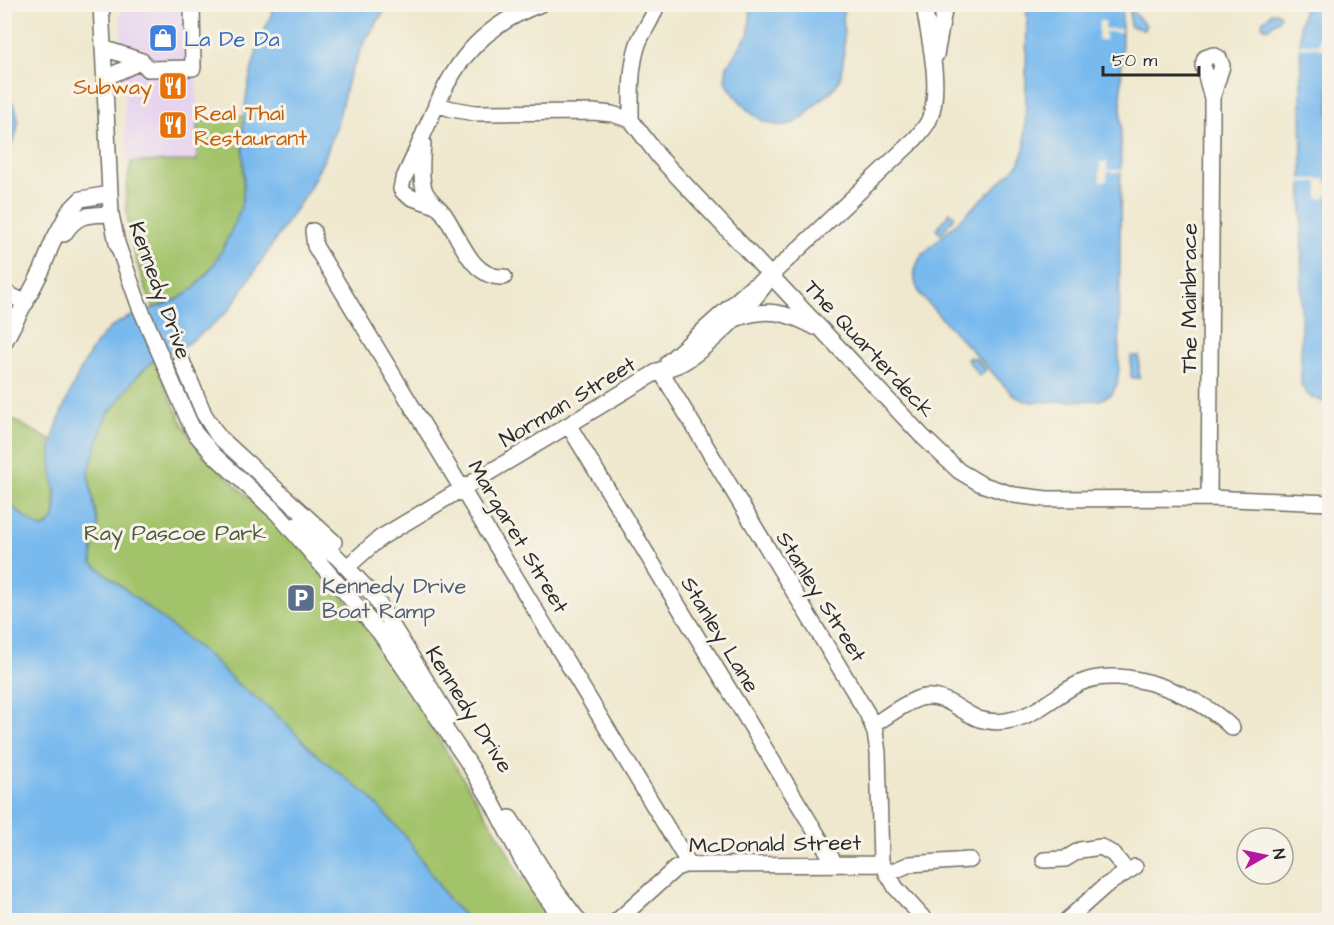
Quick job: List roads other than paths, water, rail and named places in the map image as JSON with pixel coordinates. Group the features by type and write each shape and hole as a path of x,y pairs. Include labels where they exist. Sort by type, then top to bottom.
{"street":[{"name":"Kennedy Drive","path":"102,4 111,214 117,243 139,305 188,419 204,445 278,514 393,652 467,761 492,802 520,858 563,921"},
{"path":"104,48 142,61 148,69 193,68 192,4"},
{"path":"440,209 430,202 408,196 402,190 403,180 436,104 454,69 477,42 495,27 541,4"},
{"path":"436,104 469,112 593,112 612,114 631,120 634,57 657,4"},
{"name":"Norman Street","path":"928,4 925,12 934,67"},
{"name":"Norman Street","path":"350,564 380,538 660,370 752,286 771,275 915,139 926,127 933,110 934,67 944,11 940,4"},
{"path":"105,78 142,61"},
{"name":"The Mainbrace","path":"1209,498 1212,98"},
{"name":"The Quarterdeck","path":"631,120 659,157 938,452 959,471 981,484 1014,495 1047,499 1209,498 1329,503"},
{"path":"426,128 423,145 423,185 428,196 440,209 477,267 492,276 504,277"},
{"path":"4,343 73,205 85,198 110,194"},
{"path":"42,270 76,219 111,214"},
{"name":"Margaret Street","path":"313,231 315,246 690,864"},
{"name":"Norman Street","path":"660,370 683,362 759,294 771,275"},
{"path":"4,292 26,303"},
{"path":"732,320 744,315 769,311 781,312 825,332"},
{"path":"181,359 204,414 218,436 350,564 345,575 375,614 386,632 393,652"},
{"name":"Stanley Street","path":"660,370 857,695 873,726 878,752 879,848 884,869"},
{"name":"Stanley Lane","path":"569,426 834,864"},
{"name":"Kennedy Drive","path":"278,514 350,564 374,596 549,879 578,921"},
{"path":"873,726 916,699 930,696 946,700 982,720 995,722 1009,720 1036,711 1080,683 1105,678 1131,679 1158,686 1199,703 1213,711 1232,728"},
{"path":"1044,860 1065,860 1083,850 1103,848 1131,869 1105,886 1067,921"},
{"name":"McDonald Street","path":"618,921 676,868 690,864 834,864 884,869 910,864 970,860"},
{"path":"884,869 925,921"},
{"path":"549,879 566,902 589,921"}],"water":[{"path":"276,5 388,5 364,43 348,79 337,125 325,157 309,189 229,310 209,328 179,349 154,360 137,376 105,418 88,473 98,526 92,563 212,659 236,683 274,712 316,754 369,796 406,837 450,902 469,920 5,920 4,503 43,529 54,519 56,501 51,446 68,398 97,342 121,321 169,303 189,292 206,275 220,254 240,210 244,188 243,131 246,98 257,50"},
{"path":"751,5 843,5 844,52 840,78 833,89 798,121 786,125 765,122 746,108 725,81 727,66 749,33"},
{"path":"1027,5 1122,5 1119,369 1117,384 1112,394 1100,400 1033,402 1022,400 1012,394 922,297 914,276 922,255 1020,162 1025,146"},
{"path":"1305,5 1329,5 1329,404 1309,396 1301,385 1300,23"},
{"path":"1130,10 1146,25 1144,30 1130,26"},
{"path":"1276,12 1280,15 1279,19 1267,29 1262,25 1263,20"},
{"path":"5,96 15,108 18,124 14,140 5,153"},
{"path":"950,212 955,216 941,234 936,230"},
{"path":"1131,356 1139,356 1139,378 1131,378"},
{"path":"970,357 971,359 974,357 986,370 979,376 967,359"}],"place":[{"name":"La De Da","path":"163,38"},
{"name":"Subway","path":"173,86"},
{"name":"Real Thai Restaurant","path":"173,125"},
{"name":"Kennedy Drive Boat Ramp","path":"301,598"}],"park label":[{"name":"Ray Pascoe Park","path":"175,532"}]}
